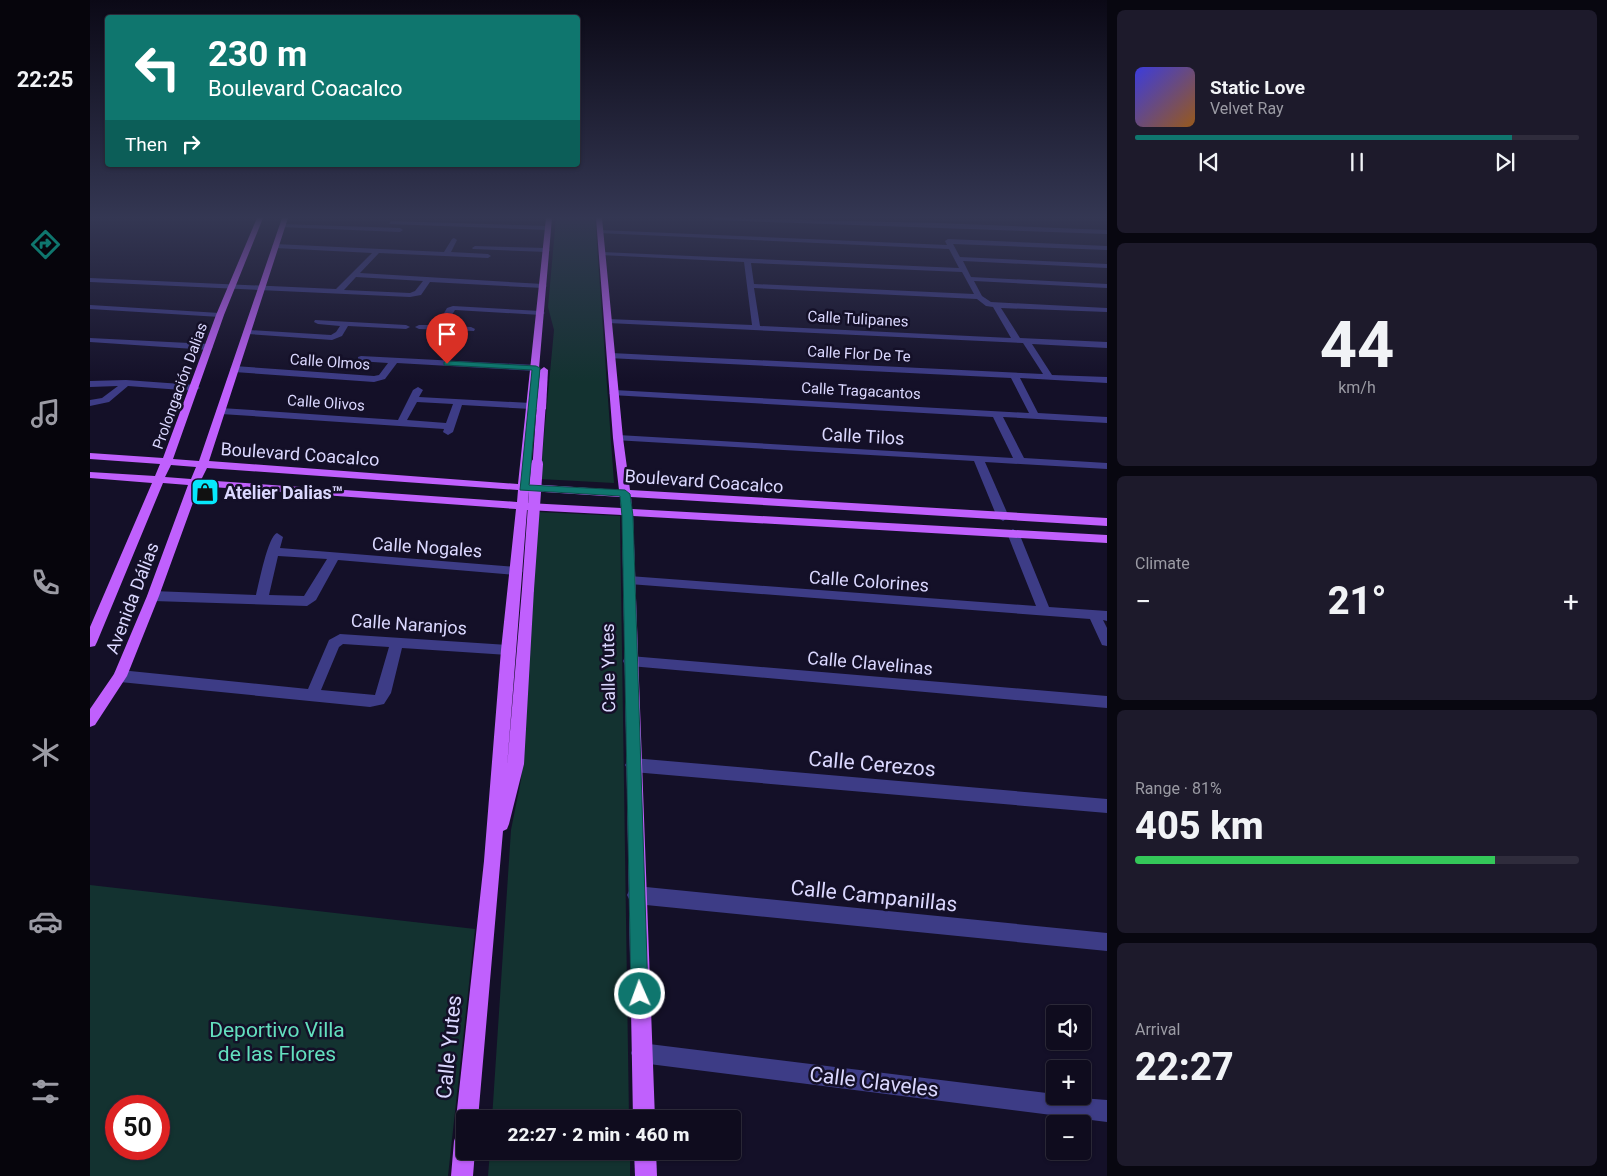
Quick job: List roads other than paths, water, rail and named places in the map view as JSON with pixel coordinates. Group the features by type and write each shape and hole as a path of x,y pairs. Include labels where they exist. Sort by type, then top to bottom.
{"main road":[{"name":"Prolongación Dalias","path":"159,480 195,388 220,315 238,273"},
{"path":"194,481 203,464 266,273"},
{"name":"Calle Yutes","path":"493,861 516,764 528,589 536,368 544,273"},
{"name":"Calle Yutes","path":"604,273 618,438 627,510 636,895 644,1110"},
{"name":"Calle Yutes","path":"468,1110 493,861 508,650 524,488 545,348 541,315"},
{"name":"Boulevard Coacalco","path":"90,456 524,488 1107,522"},
{"name":"Boulevard Coacalco","path":"90,475 523,506 627,510 1107,539"},
{"name":"Avenida Dálias","path":"90,642 94,628 159,480"},
{"name":"Avenida Dálias","path":"90,722 120,676 153,596 194,481"},
{"path":"462,1176 463,1160"},
{"path":"645,1160 646,1176"}],"street":[{"path":"749,273 756,328"},
{"path":"967,273 979,297 989,304 1107,310"},
{"path":"338,292 355,274 543,286"},
{"path":"90,280 415,295 429,278"},
{"path":"971,279 1107,286"},
{"path":"750,286 979,297"},
{"path":"996,305 1049,377"},
{"path":"90,307 220,315"},
{"path":"440,328 450,310 478,308 541,315"},
{"path":"419,327 470,333 478,308"},
{"path":"316,338 318,319 345,324 406,327"},
{"name":"Calle Tulipanes","path":"608,321 1107,345"},
{"path":"248,332 316,338 336,337 345,324"},
{"path":"90,340 209,347"},
{"path":"90,349 102,341"},
{"path":"350,377 365,349"},
{"name":"Calle Flor De Te","path":"611,356 1107,380"},
{"path":"361,359 394,361"},
{"name":"Calle Olmos","path":"234,369 378,379 382,377 394,361 536,368"},
{"path":"1014,375 1035,416"},
{"path":"90,384 126,383 195,388"},
{"path":"90,403 109,399 126,383"},
{"name":"Calle Tragacantos","path":"614,393 1107,420"},
{"path":"401,423 416,394 459,401 536,408"},
{"name":"Calle Olivos","path":"221,410 401,423 448,430 459,401"},
{"path":"996,414 1020,460"},
{"name":"Calle Tilos","path":"618,438 1107,466"},
{"path":"978,459 1003,517"},
{"path":"1013,534 1046,612"},
{"path":"261,601 277,537"},
{"name":"Calle Nogales","path":"272,551 517,571"},
{"path":"153,596 307,601 312,597 334,557"},
{"name":"Calle Colorines","path":"629,580 1101,616"},
{"path":"1101,616 1107,641"},
{"name":"Calle Naranjos","path":"312,695 334,644 340,639 508,650"},
{"path":"120,676 370,701 379,700 384,692 397,642"},
{"name":"Calle Clavelinas","path":"630,661 1107,702"},
{"name":"Calle Cerezos","path":"633,765 1107,806"},
{"name":"Calle Campanillas","path":"636,895 1107,942"},
{"name":"Calle Claveles","path":"642,1053 1107,1111"}],"place":[{"name":"Atelier Dalias™","path":"205,492"}],"park label":[{"name":"Deportivo Villa de las Flores","path":"277,1042"}]}
